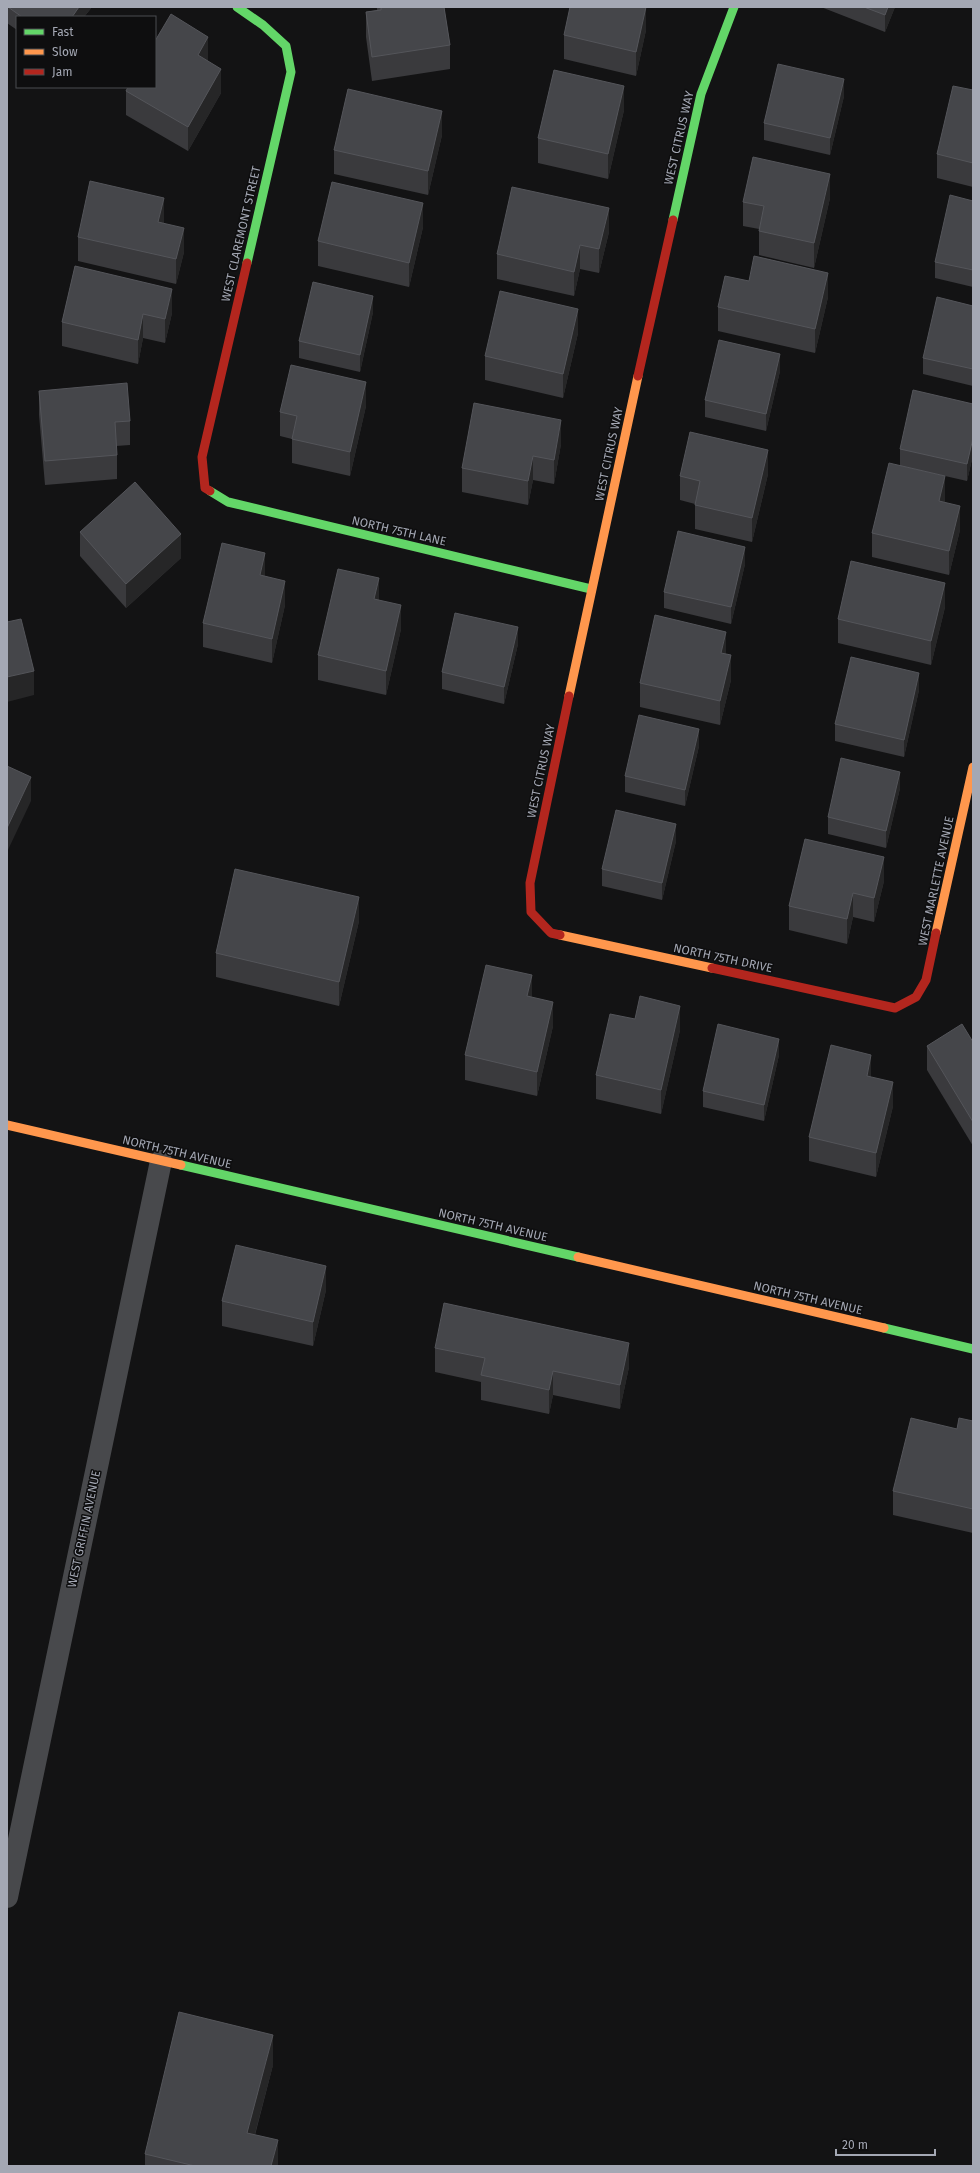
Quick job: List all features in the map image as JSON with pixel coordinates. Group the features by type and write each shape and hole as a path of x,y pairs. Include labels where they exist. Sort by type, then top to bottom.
{"street":[{"name":"WEST CLAREMONT STREET","path":"205,488 202,457 291,72 286,46 263,25 237,7"},
{"name":"WEST CITRUS WAY","path":"531,912 530,883 592,589 701,94 734,7"},
{"name":"NORTH 75TH LANE","path":"205,488 228,502 592,589"},
{"name":"WEST MARLETTE AVENUE","path":"916,997 926,980 973,767"},
{"name":"NORTH 75TH DRIVE","path":"531,912 550,933 558,935 895,1008 916,997"},
{"name":"NORTH 75TH AVENUE","path":"7,1126 973,1349"},
{"name":"WEST GRIFFIN AVENUE","path":"7,1897 161,1161"}],"building":[{"path":"8,7 79,7 73,16 21,16"},
{"path":"381,7 444,7 450,45 372,57 366,12 381,10"},
{"path":"570,7 646,7 636,52 564,35"},
{"path":"864,7 888,7 885,15"},
{"path":"171,14 208,37 198,55 221,69 188,127 126,91 128,88 156,88 156,39"},
{"path":"778,64 844,79 830,138 764,123"},
{"path":"554,70 624,86 608,154 538,138"},
{"path":"953,86 973,90 973,163 937,154"},
{"path":"348,89 442,111 428,171 334,150"},
{"path":"753,157 830,174 814,243 759,231 764,206 743,202"},
{"path":"90,181 164,198 158,222 184,228 176,259 78,237"},
{"path":"332,182 423,203 409,263 318,241"},
{"path":"512,187 609,208 599,249 580,245 574,272 497,254"},
{"path":"950,195 973,201 973,270 935,262"},
{"path":"754,256 828,273 815,329 718,307 725,276 749,281"},
{"path":"75,266 172,289 165,319 143,314 138,340 62,322"},
{"path":"313,282 373,296 360,355 299,341"},
{"path":"500,291 578,309 563,374 485,356"},
{"path":"937,297 973,306 973,369 923,358"},
{"path":"719,340 780,354 766,414 705,400"},
{"path":"291,365 366,382 350,452 292,439 297,416 280,412"},
{"path":"127,383 130,421 115,422 117,455 45,461 39,391"},
{"path":"913,390 973,404 973,438 967,464 900,449"},
{"path":"474,403 561,420 554,460 533,456 528,481 462,468"},
{"path":"690,432 768,450 752,518 695,505 700,481 680,476"},
{"path":"889,463 945,476 939,501 960,506 949,551 872,533"},
{"path":"135,482 181,534 126,584 80,532"},
{"path":"678,531 745,547 731,607 664,592"},
{"path":"222,543 265,553 260,575 285,581 272,639 203,623"},
{"path":"851,561 945,583 931,641 838,619"},
{"path":"338,569 379,578 374,599 401,605 386,671 318,655"},
{"path":"455,613 518,627 504,687 442,672"},
{"path":"655,615 726,632 721,653 731,655 720,701 640,683"},
{"path":"21,619 34,671 7,677 7,622"},
{"path":"851,657 919,673 904,740 835,724"},
{"path":"639,715 699,729 685,790 625,776"},
{"path":"841,758 900,772 886,831 828,817"},
{"path":"7,766 31,777 7,828"},
{"path":"616,810 676,824 662,883 602,869"},
{"path":"805,839 884,857 874,898 853,893 847,919 789,906"},
{"path":"235,869 359,897 339,982 216,953"},
{"path":"486,965 532,975 527,996 553,1002 537,1072 465,1055"},
{"path":"640,996 680,1006 661,1090 596,1075 610,1014 635,1019"},
{"path":"718,1024 779,1039 764,1105 703,1091"},
{"path":"962,1024 973,1042 973,1122 927,1046"},
{"path":"831,1045 871,1055 867,1076 893,1082 876,1153 809,1137"},
{"path":"236,1245 326,1266 313,1322 222,1301"},
{"path":"444,1303 629,1343 620,1385 553,1371 549,1390 481,1375 485,1358 435,1348"},
{"path":"911,1418 957,1429 959,1418 973,1421 973,1509 893,1491"},
{"path":"179,2012 273,2035 247,2133 278,2140 271,2166 195,2166 145,2154"}],"traffic: fast":[{"path":"237,7 263,25 286,46 291,72 247,263"},
{"path":"673,220 701,94 734,7"},
{"path":"210,491 228,502 591,589"},
{"path":"181,1165 578,1257"},
{"path":"884,1328 973,1349"}],"traffic: slow":[{"path":"569,696 638,376"},
{"path":"936,933 973,767"},
{"path":"560,935 712,968"},
{"path":"7,1125 181,1165"},
{"path":"578,1257 884,1328"}],"traffic: jam":[{"path":"638,376 673,220"},
{"path":"210,491 205,488 202,457 247,263"},
{"path":"560,935 551,933 531,912 530,883 569,696"},
{"path":"712,968 895,1008 916,997 926,980 936,933"}]}
